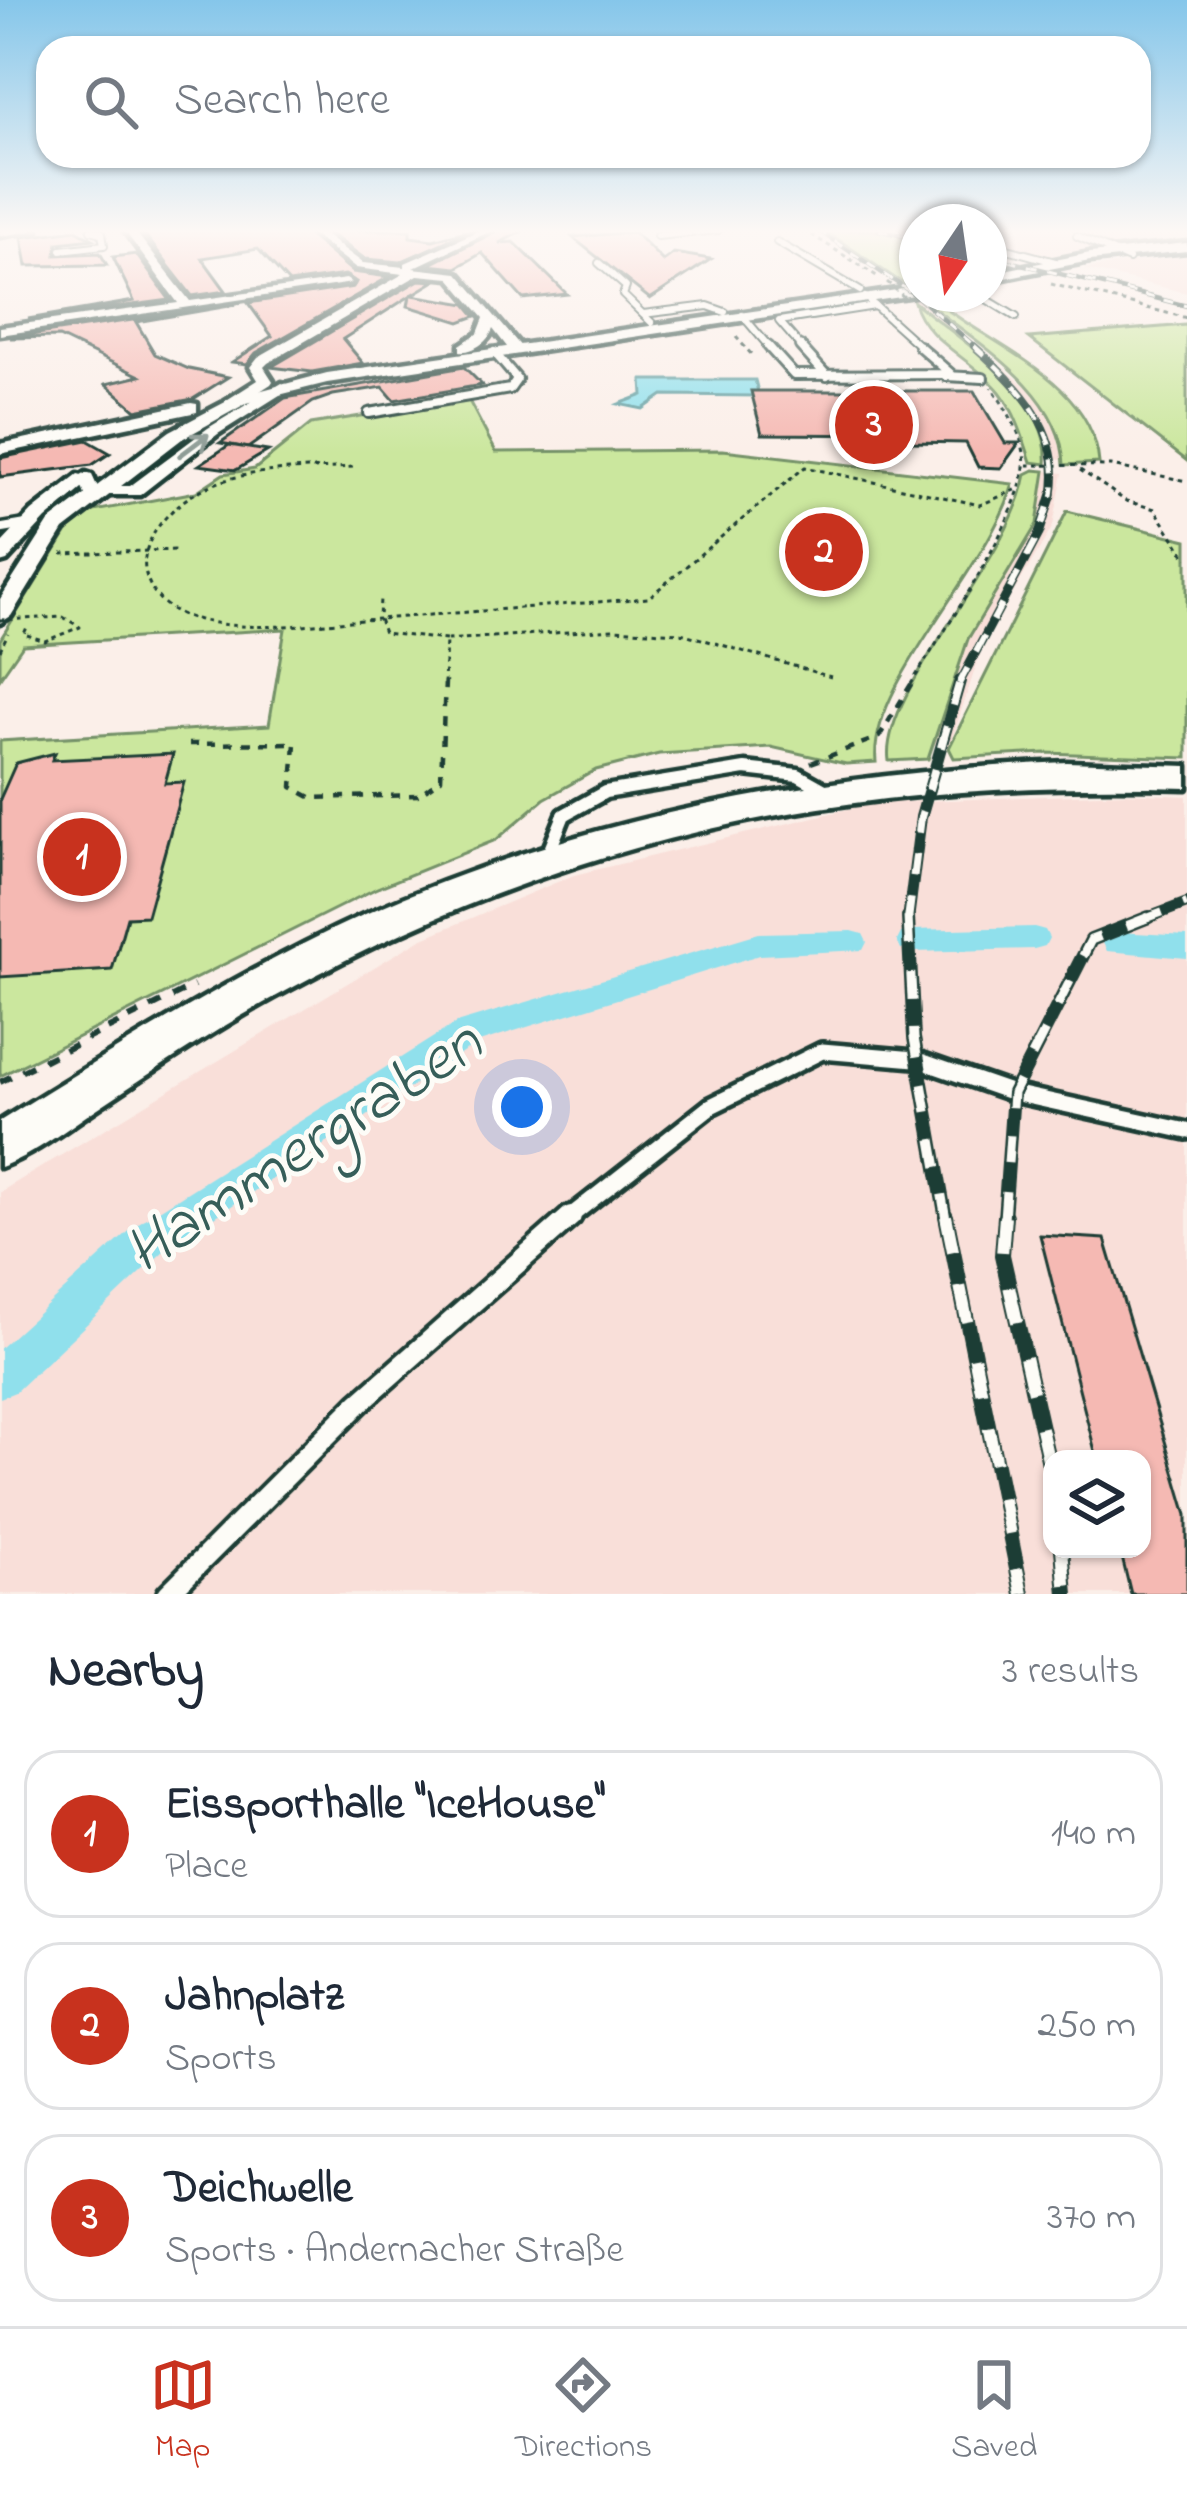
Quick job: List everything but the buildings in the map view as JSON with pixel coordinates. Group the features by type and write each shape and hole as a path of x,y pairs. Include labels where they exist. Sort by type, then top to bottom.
{"main road":[{"path":"0,1122 149,1037 228,1004 380,926 546,859 647,827 823,789 981,774 1187,777"},
{"path":"0,1146 228,1004"}],"street":[{"path":"0,331 176,304"},
{"path":"266,381 257,367 262,360 359,304"},
{"path":"479,304 517,345"},
{"path":"488,304 517,345"},
{"path":"0,557 29,524 189,418 266,381 465,347 517,345 814,304"},
{"path":"0,618 49,535 93,485 152,432 287,386 647,318 734,314"},
{"path":"465,347 484,335 490,318"},
{"path":"230,404 266,381"},
{"path":"93,485 134,491 213,430 287,386"},
{"path":"0,449 189,418"},
{"path":"91,431 152,432"}],"lane":[{"path":"632,304 647,318"},
{"path":"827,376 779,323 845,304"},
{"path":"874,304 951,371 945,376"},
{"path":"1007,312 1016,317"},
{"path":"734,314 790,373 983,377"},
{"path":"369,413 510,388 517,379 517,345"},
{"path":"0,529 29,524"},
{"path":"546,859 564,815 605,792 727,771 786,772 823,789"},
{"path":"168,1594 359,1402 554,1228 711,1106 822,1051 914,1059 1013,1093 1187,1132"}],"path":[{"path":"1134,304 1187,318"},
{"path":"1150,317 1166,313"},
{"path":"786,772 879,737 999,538 1024,465 1014,423 983,377"},
{"path":"1024,465 1111,466 1187,481"},
{"path":"353,467 224,479 173,514 142,551 142,565 160,603 190,617 284,623 648,598 806,467 980,505 1018,489"},
{"path":"1078,469 1126,501 1156,509 1187,558"},
{"path":"62,554 177,550"},
{"path":"380,598 384,633 446,640 614,629 681,633 831,677"},
{"path":"0,618 63,617 80,627 68,637 38,641 24,634 28,625"},
{"path":"189,743 295,743 292,787 312,798 418,795 441,779 446,640"}],"shaded area":[{"path":"927,312 937,312 1028,388 1052,419 1064,460 1046,458 1046,447 986,362"},
{"path":"1045,471 1063,473 1053,526 984,642 949,748 932,744 968,639 1037,524"},
{"path":"1125,793 1187,796 1187,1594 0,1594 0,1192 421,939 574,875 873,803"}],"green space":[{"path":"918,312 927,312 978,352 1019,393 1044,439 1046,464 1031,462 1000,392 928,328"},
{"path":"939,312 951,312 1058,387 1092,434 1099,463 1064,465 1048,413 1010,368"},
{"path":"1187,325 1187,461 1029,338"},
{"path":"468,399 496,452 723,450 1013,484 1000,517 891,698 879,731 876,762 846,764 771,747 659,754 596,770 544,799 496,840 377,888 0,1076 0,741 269,725 285,629 23,645 0,678 0,640 78,514 196,492 223,474 255,469 311,424"},
{"path":"1045,471 1037,524 968,639 928,759 889,761 891,733 904,700 997,546 1026,474"},
{"path":"1067,511 1187,540 1187,758 1046,753 954,758 949,748"}],"water":[{"path":"642,380 755,380 759,396 663,395 643,409 619,404 643,395"}],"waterway":[{"name":"Hammergraben","path":"912,941 1034,938"},
{"name":"Hammergraben","path":"0,1377 151,1237 468,1032 759,944 852,942"},
{"name":"Hammergraben","path":"1118,943 1187,947"}],"railway":[{"path":"926,304 978,349"},
{"path":"1181,304 1187,306"},
{"path":"974,346 1022,395 1045,431 1054,474 1052,497"},
{"path":"959,683 1039,534 1052,494"},
{"path":"908,919 921,817 959,683"},
{"path":"1142,920 1187,903"},
{"path":"1004,1219 1013,1093 1091,940 1149,917"},
{"path":"908,919 914,1038 946,1219"},
{"path":"946,1216 1022,1594"},
{"path":"1005,1216 1002,1255 1046,1450"},
{"path":"1063,1558 1066,1594"}],"place":[{"name":"Deichwelle","path":"874,425"},
{"name":"Jahnplatz","path":"824,552"},
{"name":"Eissporthalle \"IceHouse\"","path":"82,857"}]}
